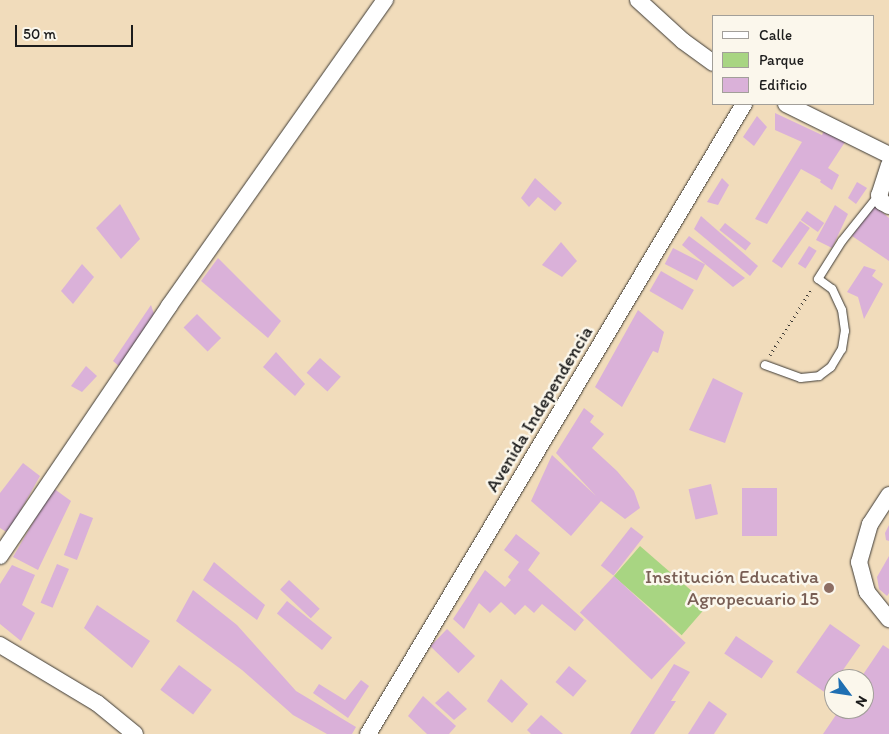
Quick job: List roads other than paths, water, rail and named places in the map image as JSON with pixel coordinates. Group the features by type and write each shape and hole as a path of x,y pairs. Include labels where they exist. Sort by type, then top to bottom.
{"street":[{"path":"0,556 169,306 385,0"},
{"path":"638,0 683,41 712,62"},
{"name":"Avenida Independencia","path":"368,734 743,105"},
{"path":"788,105 889,155"},
{"path":"883,201 889,165"},
{"path":"889,495 870,524 859,562 867,592 889,619"},
{"path":"0,645 96,704 135,734"}],"lane":[{"path":"767,362 801,378 819,376 831,368 842,349 845,331 842,310 832,290 818,278 842,241 883,201"}],"place":[{"name":"Institución Educativa Agropecuario 15","path":"829,588"}]}
